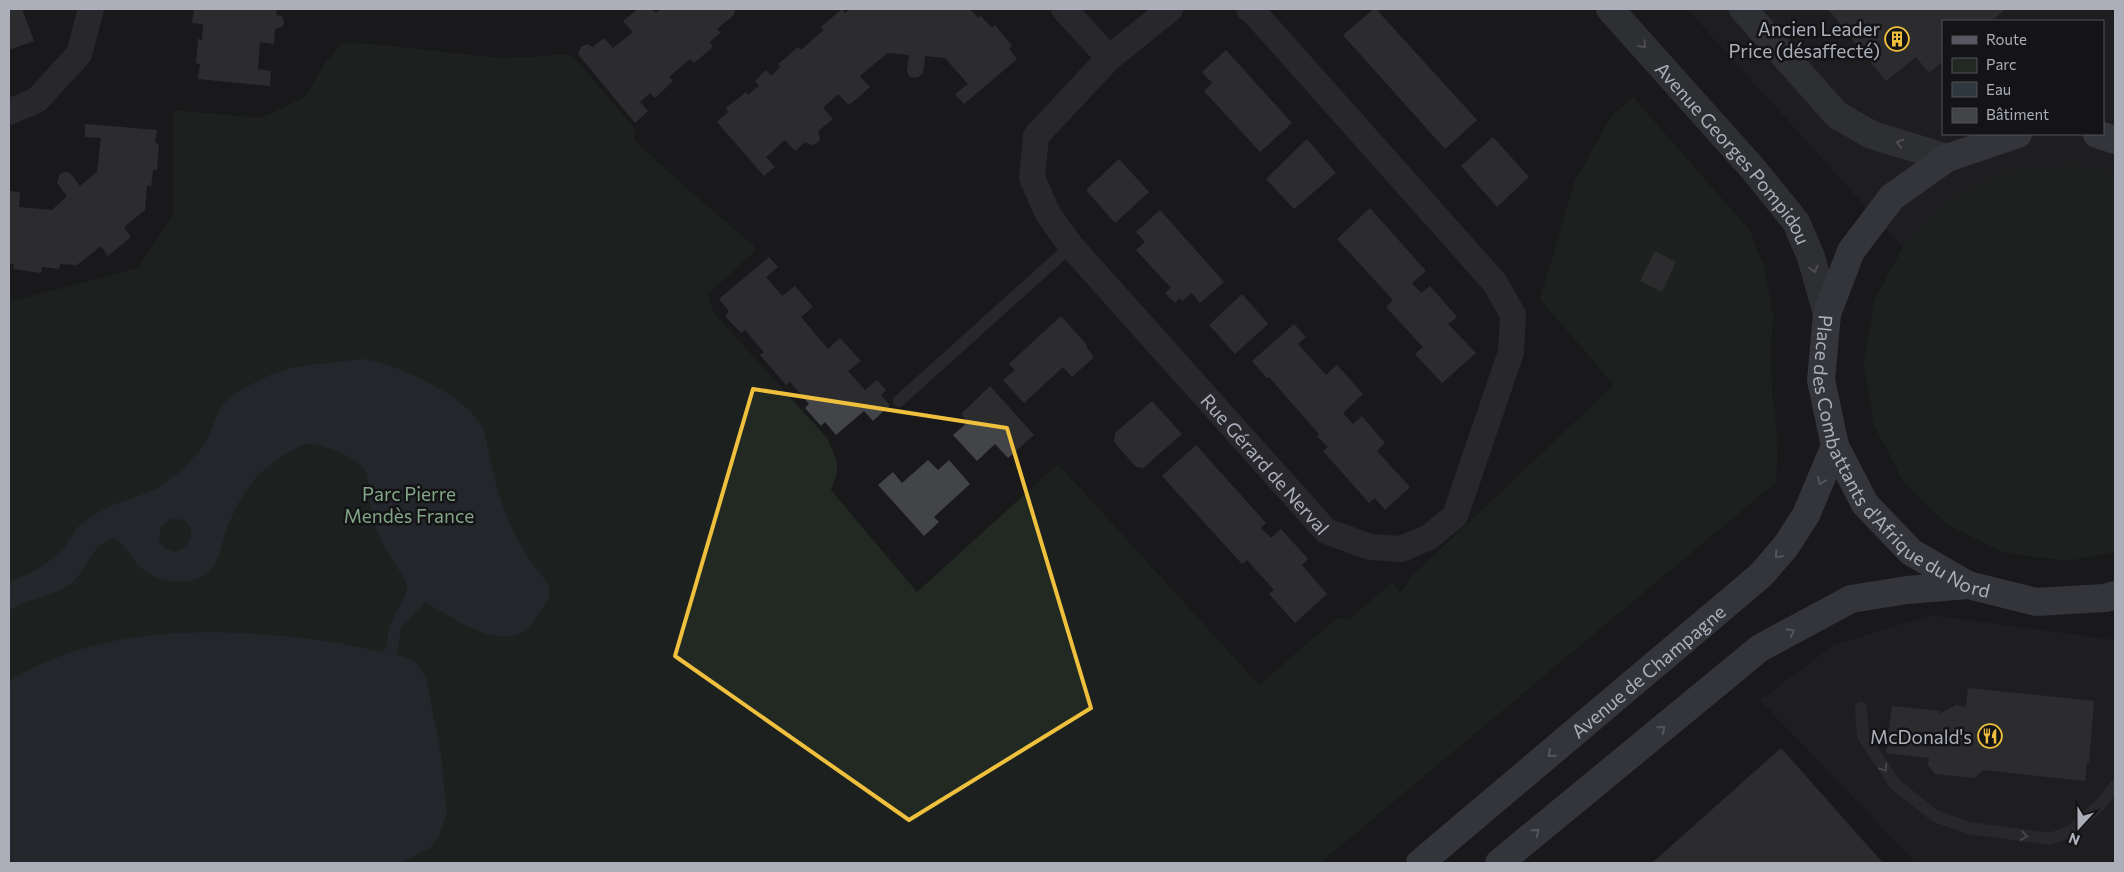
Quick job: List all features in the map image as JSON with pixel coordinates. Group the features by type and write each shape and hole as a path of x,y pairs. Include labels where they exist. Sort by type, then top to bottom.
{"main road":[{"name":"Avenue Georges Pompidou","path":"1610,9 1754,170 1796,222 1811,257 1827,314"},
{"path":"1743,9 1837,115 1872,135 1947,158"},
{"name":"Place des Combattants d'Afrique du Nord","path":"2015,135 1947,158 1892,197 1851,251 1827,314 1821,380 1835,446 1866,504 1911,552 1968,585 2036,602 2112,600"},
{"path":"2100,135 2115,140"},
{"name":"Avenue de Champagne","path":"1420,863 1761,575 1786,546 1806,515 1835,446"},
{"path":"1499,863 1760,648 1851,599 1907,590 1968,585"}],"street":[{"path":"9,112 37,100 79,54 91,9"},
{"path":"1064,9 1109,58"},
{"name":"Rue Gérard de Nerval","path":"1170,9 1109,58 1036,136 1032,178 1048,214 1071,246 1326,531 1370,547 1401,549 1429,537 1455,516 1512,352 1513,316 1495,283 1249,9"}],"lane":[{"path":"899,400 1071,246"},
{"path":"1861,708 1863,736 1895,784 1935,816 1969,828 2050,840 2071,831 2100,805 2115,786"}],"highlighted area":[{"path":"753,389 1007,428 1091,708 909,820 675,656"}],"shaded area":[{"path":"1687,9 2115,9 2115,489 2035,394"},
{"path":"1929,615 2115,640 2115,863 1916,863 1760,700 1833,646"}],"green space":[{"name":"Parc Pierre Mendès France","path":"342,43 373,44 500,58 567,54 576,60 636,130 633,139 753,245 756,250 708,294 714,313 827,438 834,452 837,464 831,490 917,592 1058,464 1259,685 1338,617 1346,620 1351,618 1392,583 1400,592 1409,583 1407,581 1614,385 1540,299 1575,181 1611,117 1633,97 1750,231 1765,269 1773,317 1771,348 1772,395 1778,438 1776,482 1320,863 9,863 9,302 138,268 174,214 174,110 258,118 274,112 306,96 326,62"},
{"path":"2072,166 2115,176 2115,552 2067,561 2005,553 1948,525 1903,481 1874,425 1864,363 1874,301 1904,245 1949,201 2006,174"}],"water":[{"path":"362,359 376,362 394,367 431,384 449,394 464,406 476,418 484,431 499,494 517,539 549,587 548,599 533,623 524,631 513,636 487,634 473,629 425,602 401,628 397,654 414,661 426,677 441,755 447,812 440,834 428,849 400,863 9,863 9,681 47,661 86,648 127,638 170,634 213,632 256,634 340,643 384,652 391,623 403,599 407,585 383,545 374,522 368,490 368,476 363,468 357,462 339,452 312,444 302,445 283,456 272,463 255,479 235,510 226,531 219,556 211,570 205,575 182,582 158,578 138,565 124,546 113,538 98,547 81,573 69,585 55,593 23,603 9,611 9,583 40,568 52,559 63,549 78,527 97,513 115,504 155,490 182,470 200,450 209,436 221,405 242,389 272,374 294,367","holes":["171,519 179,519 190,526 191,538 182,548 174,552 164,548 159,540 161,527"]}],"building":[{"path":"9,9 22,9 34,41 9,50"},
{"path":"194,9 277,9 276,15 282,16 284,23 282,27 275,29 274,44 260,42 258,69 271,71 270,86 198,79 200,64 196,63 198,39 202,40 203,24 192,23"},
{"path":"638,9 652,9 656,13 660,9 735,9 734,15 717,29 720,33 710,42 713,47 694,63 690,59 669,77 673,81 655,98 650,93 640,102 648,111 635,123 578,54 581,47 587,44 593,47 604,38 613,48 633,32 623,21"},
{"path":"842,9 845,13 850,9 970,9 978,18 981,16 992,28 995,25 1012,46 1009,49 1017,59 964,104 955,94 968,84 945,58 925,56 923,73 919,77 914,78 909,76 907,71 909,55 887,53 860,76 870,87 849,105 838,94 823,108 833,119 818,131 820,140 817,143 812,145 805,142 795,151 785,140 766,157 775,167 764,176 717,122 728,112 726,108 746,92 748,95 759,86 755,81 766,70 771,76 780,67 778,64 798,47 801,50 824,30 821,27"},
{"path":"1374,9 1477,120 1445,149 1343,35"},
{"name":"Ancien Leader Price (désaffecté)","path":"1828,9 2006,9 1992,20 1942,20 1942,62 1929,73 1916,57 1886,81"},
{"path":"1226,50 1292,123 1260,152 1204,91 1212,83 1202,72"},
{"path":"85,124 157,130 155,143 159,144 157,170 153,170 151,187 147,185 145,210 124,227 131,237 108,256 101,246 77,265 60,264 59,269 42,267 41,273 13,269 14,264 9,264 9,191 20,192 19,207 52,210 67,196 57,183 60,174 64,172 70,173 80,186 97,172 101,138 85,137"},
{"path":"1493,137 1529,177 1497,207 1461,166"},
{"path":"1307,139 1336,173 1294,209 1266,179"},
{"path":"1119,159 1149,192 1115,223 1086,190"},
{"path":"1370,208 1426,271 1412,283 1421,293 1430,286 1457,317 1448,324 1476,353 1442,383 1415,354 1423,347 1386,307 1393,300 1337,239"},
{"path":"1160,210 1224,282 1200,303 1192,293 1182,301 1180,298 1175,303 1165,293 1171,288 1136,250 1145,242 1136,232"},
{"path":"1655,251 1676,262 1662,292 1640,281"},
{"path":"769,257 778,267 766,277 782,296 795,286 813,307 801,317 828,349 840,338 861,361 848,371 865,390 877,380 886,390 881,395 890,405 873,421 864,411 836,435 825,422 821,426 805,408 809,404 790,382 786,385 760,355 764,352 745,330 741,333 725,316 729,311 719,299"},
{"path":"1242,294 1268,324 1235,354 1209,325"},
{"path":"1061,316 1087,345 1094,357 1072,377 1063,367 1024,403 1003,380 1015,370 1009,364"},
{"path":"1294,324 1306,337 1298,344 1326,375 1337,365 1363,394 1343,413 1353,424 1362,416 1385,443 1377,451 1410,487 1385,510 1375,498 1369,503 1323,451 1328,447 1317,436 1319,434 1269,377 1267,378 1252,361"},
{"path":"990,386 1034,435 1008,458 995,444 977,461 953,435 968,422 961,414"},
{"path":"1152,401 1182,434 1143,468 1136,467 1114,442 1115,433"},
{"path":"1196,445 1266,523 1261,528 1271,538 1281,529 1308,559 1302,565 1327,594 1295,623 1269,594 1274,590 1247,560 1242,564 1162,476"},
{"path":"928,460 938,470 949,460 970,484 934,517 939,522 924,536 878,485 893,472 902,483"},
{"name":"McDonald's","path":"1968,688 2094,701 2089,763 2087,762 2085,781 1983,770 1974,778 1935,774 1928,765 1929,758 1886,753 1892,706 1940,711 1939,714 1956,705 1966,707"},
{"path":"1781,748 1883,863 1652,863"}],"place":[{"name":"Ancien Leader Price (désaffecté)","path":"1897,39"},
{"name":"McDonald's","path":"1990,736"}]}
